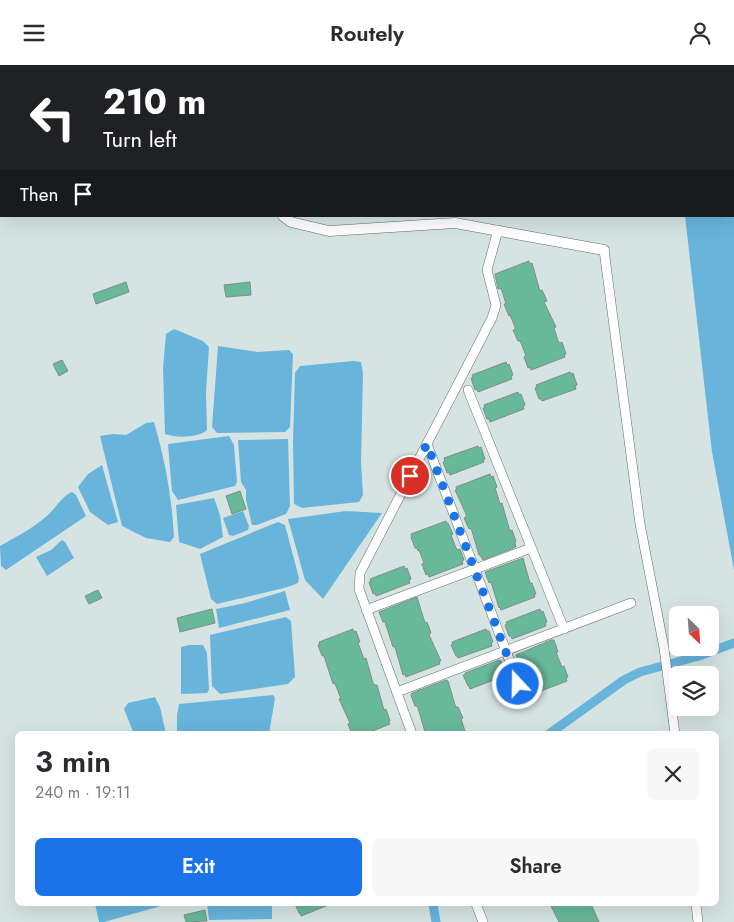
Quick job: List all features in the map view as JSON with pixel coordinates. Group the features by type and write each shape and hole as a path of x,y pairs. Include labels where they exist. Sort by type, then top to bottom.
{"main road":[{"path":"285,217 291,222 329,231 455,223 604,250"}],"street":[{"path":"411,731 359,589 360,573 492,318 496,305 487,270 498,230"},
{"path":"604,250 640,524 664,649 675,731"},
{"path":"468,390 564,629"},
{"path":"427,444 525,701"},
{"path":"366,609 531,548"},
{"path":"397,692 631,603"},
{"path":"477,906 483,922"},
{"path":"696,906 698,922"}],"water":[{"path":"685,217 734,217 734,570 712,452"},
{"path":"174,329 203,341 209,347 206,392 207,430 198,435 181,437 165,434 163,368 166,334"},
{"path":"218,346 257,352 289,350 293,354 290,427 285,432 217,433 212,427"},
{"path":"361,362 363,373 361,462 363,495 359,502 302,508 294,504 295,373 300,366"},
{"path":"154,422 170,493 174,537 170,542 146,538 122,526 100,436 126,435 146,423"},
{"path":"229,436 234,445 237,482 235,486 178,500 172,491 168,444"},
{"path":"288,439 290,506 286,514 257,525 252,525 246,500 246,490 241,482 238,440"},
{"path":"102,465 118,522 108,525 90,512 78,487 88,474"},
{"path":"72,492 76,495 86,516 6,570 1,566 0,546 42,520"},
{"path":"214,498 220,515 223,537 200,549 179,542 176,505"},
{"path":"243,511 249,526 248,530 233,536 229,535 223,518"},
{"path":"346,511 382,513 323,599 305,580 288,519"},
{"path":"278,522 285,525 299,578 298,583 217,604 211,599 200,554"},
{"path":"62,540 74,558 47,576 36,557 51,550"},
{"path":"285,591 290,610 219,628 216,609 245,603"},
{"path":"286,617 291,621 295,677 288,684 220,694 212,686 210,635"},
{"path":"203,645 207,653 209,690 207,693 181,694 181,647"},
{"path":"273,695 275,698 270,731 177,731 179,704"},
{"path":"155,697 160,707 165,731 133,731 124,709 128,703"},
{"path":"95,906 161,906 104,922 99,922"},
{"path":"207,906 272,906 272,919 209,920"}],"building":[{"path":"529,261 530,264 532,263 540,291 542,290 547,301 544,302 556,327 554,328 558,341 562,342 566,354 564,354 565,357 531,370 530,367 528,368 521,343 518,341 513,330 515,330 515,327 504,304 506,304 502,291 500,288 498,289 495,274"},
{"path":"126,282 129,292 96,304 93,294"},
{"path":"250,282 251,295 226,297 224,285"},
{"path":"62,360 68,371 59,376 53,364"},
{"path":"506,362 507,365 509,364 513,375 511,376 512,379 478,392 477,389 475,390 471,378 473,378 472,375"},
{"path":"570,372 571,374 573,373 577,385 575,386 576,389 542,401 539,399 535,388 537,387 536,385"},
{"path":"518,392 519,395 521,394 525,405 523,406 524,409 490,422 487,419 483,408 485,408 484,405"},
{"path":"478,446 479,448 481,447 485,459 483,459 484,462 450,475 449,472 447,473 443,462 445,461 444,458"},
{"path":"490,474 491,477 493,476 497,487 495,488 500,504 502,503 510,531 512,530 516,541 516,547 483,560 479,555 472,531 469,529 464,518 466,514 455,490 457,490 456,487"},
{"path":"240,491 246,509 232,514 226,496"},
{"path":"446,521 453,534 451,535 456,548 460,549 464,560 462,561 463,564 429,577 428,574 426,575 422,564 424,563 419,550 415,548 411,534"},
{"path":"523,558 530,583 532,583 536,594 534,595 535,597 501,610 491,582 489,583 485,572"},
{"path":"404,566 405,569 407,568 411,579 409,580 410,583 376,596 375,593 373,594 369,582 371,582 370,579"},
{"path":"98,590 102,598 89,604 85,596"},
{"path":"417,597 425,623 427,622 431,633 429,634 430,637 441,661 439,661 440,664 406,677 405,674 403,675 395,647 393,647 385,622 383,622 379,612"},
{"path":"212,609 215,623 180,632 177,618"},
{"path":"540,609 541,612 543,611 547,622 545,623 546,626 512,639 509,636 505,625 507,624 506,622"},
{"path":"353,629 354,632 356,631 360,642 358,643 364,659 366,658 373,683 377,685 390,724 372,731 351,731 348,724 350,723 339,699 341,699 318,645 320,645 319,642"},
{"path":"486,629 489,631 493,642 491,643 492,646 458,658 456,656 451,645 453,644 452,642"},
{"path":"554,640 558,652 556,652 568,677 566,678 567,681 533,694 532,691 530,692 526,681 528,680 527,677 516,655"},
{"path":"499,660 505,672 503,673 504,676 470,689 463,675 465,673"},
{"path":"446,680 448,681 455,705 458,707 463,718 461,719 465,731 425,731 418,708 415,706 411,695"},
{"path":"296,906 326,906 301,916"},
{"path":"551,906 592,906 599,922 559,922"},
{"path":"205,910 207,921 186,922 184,915"}],"waterway":[{"path":"553,731 624,680 640,672 699,656 734,643"},
{"path":"433,906 436,922"}],"route":[{"path":"410,476 427,444 518,684"}]}
